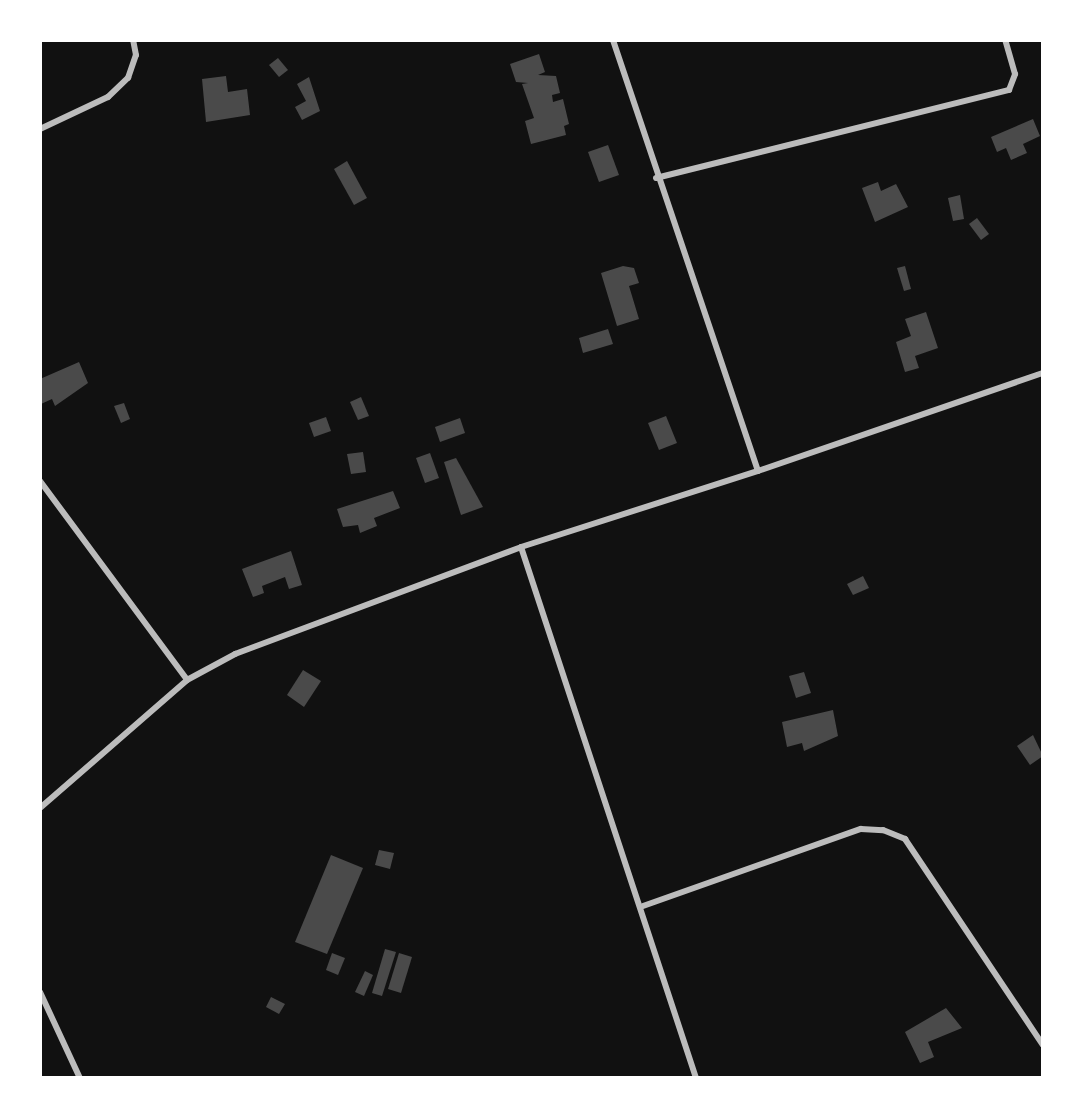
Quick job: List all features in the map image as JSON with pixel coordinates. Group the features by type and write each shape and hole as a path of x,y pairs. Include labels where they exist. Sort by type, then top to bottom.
{"street":[{"path":"40,129 108,96 128,78 136,54 133,40"},
{"path":"614,40 656,178 758,472"},
{"path":"656,178 1009,90 1015,74 1005,40"},
{"path":"40,808 187,680 235,654 521,547 758,472 1043,373"},
{"path":"40,480 187,680"},
{"path":"521,547 643,906 696,1078"},
{"path":"643,906 861,830 884,830 905,839 1043,1045"},
{"path":"40,992 80,1078"}],"building":[{"path":"539,54 545,72 538,75 556,76 560,93 552,95 553,102 563,99 569,124 564,126 566,135 531,144 525,121 534,118 522,84 528,83 516,82 510,64"},
{"path":"278,58 288,70 279,77 269,65"},
{"path":"226,76 228,92 247,89 250,115 206,122 202,79"},
{"path":"309,77 320,111 302,120 295,107 306,101 297,84"},
{"path":"1033,119 1040,136 1023,144 1027,153 1011,160 1006,148 997,152 991,137"},
{"path":"608,145 619,175 599,182 588,152"},
{"path":"347,161 367,198 354,205 334,169"},
{"path":"878,182 881,191 896,184 908,207 875,222 862,188"},
{"path":"960,195 964,219 953,221 948,198"},
{"path":"977,218 989,234 981,240 969,224"},
{"path":"623,266 634,268 639,283 629,286 639,319 617,326 601,273"},
{"path":"905,266 911,289 904,291 897,268"},
{"path":"926,312 938,348 915,356 919,368 905,372 896,342 911,336 905,319"},
{"path":"608,329 613,344 583,353 579,338"},
{"path":"79,362 88,383 55,406 52,399 41,404 40,379"},
{"path":"361,397 369,416 358,420 350,402"},
{"path":"124,403 130,419 121,423 114,406"},
{"path":"666,416 677,443 659,450 648,423"},
{"path":"326,417 331,431 314,437 309,423"},
{"path":"460,418 465,433 440,442 435,427"},
{"path":"363,452 366,472 351,474 347,454"},
{"path":"430,453 439,478 425,483 416,458"},
{"path":"456,458 483,507 461,515 444,462"},
{"path":"393,491 400,508 374,518 377,526 360,533 358,525 343,527 337,509"},
{"path":"291,551 302,585 289,589 285,577 262,586 264,593 253,597 242,569"},
{"path":"863,576 869,588 853,595 847,584"},
{"path":"303,670 321,681 304,707 287,695"},
{"path":"804,672 811,693 796,698 789,676"},
{"path":"833,710 838,736 804,751 802,743 787,747 782,722"},
{"path":"1033,735 1043,756 1030,765 1017,746"},
{"path":"379,850 394,853 390,869 375,865"},
{"path":"331,855 363,868 327,954 295,942"},
{"path":"385,949 396,952 382,996 372,993"},
{"path":"332,953 345,958 338,975 326,970"},
{"path":"399,953 412,957 401,993 388,989"},
{"path":"365,971 373,975 364,996 355,992"},
{"path":"271,997 285,1004 279,1014 266,1007"},
{"path":"946,1008 962,1028 928,1042 934,1057 920,1063 905,1032"}]}
